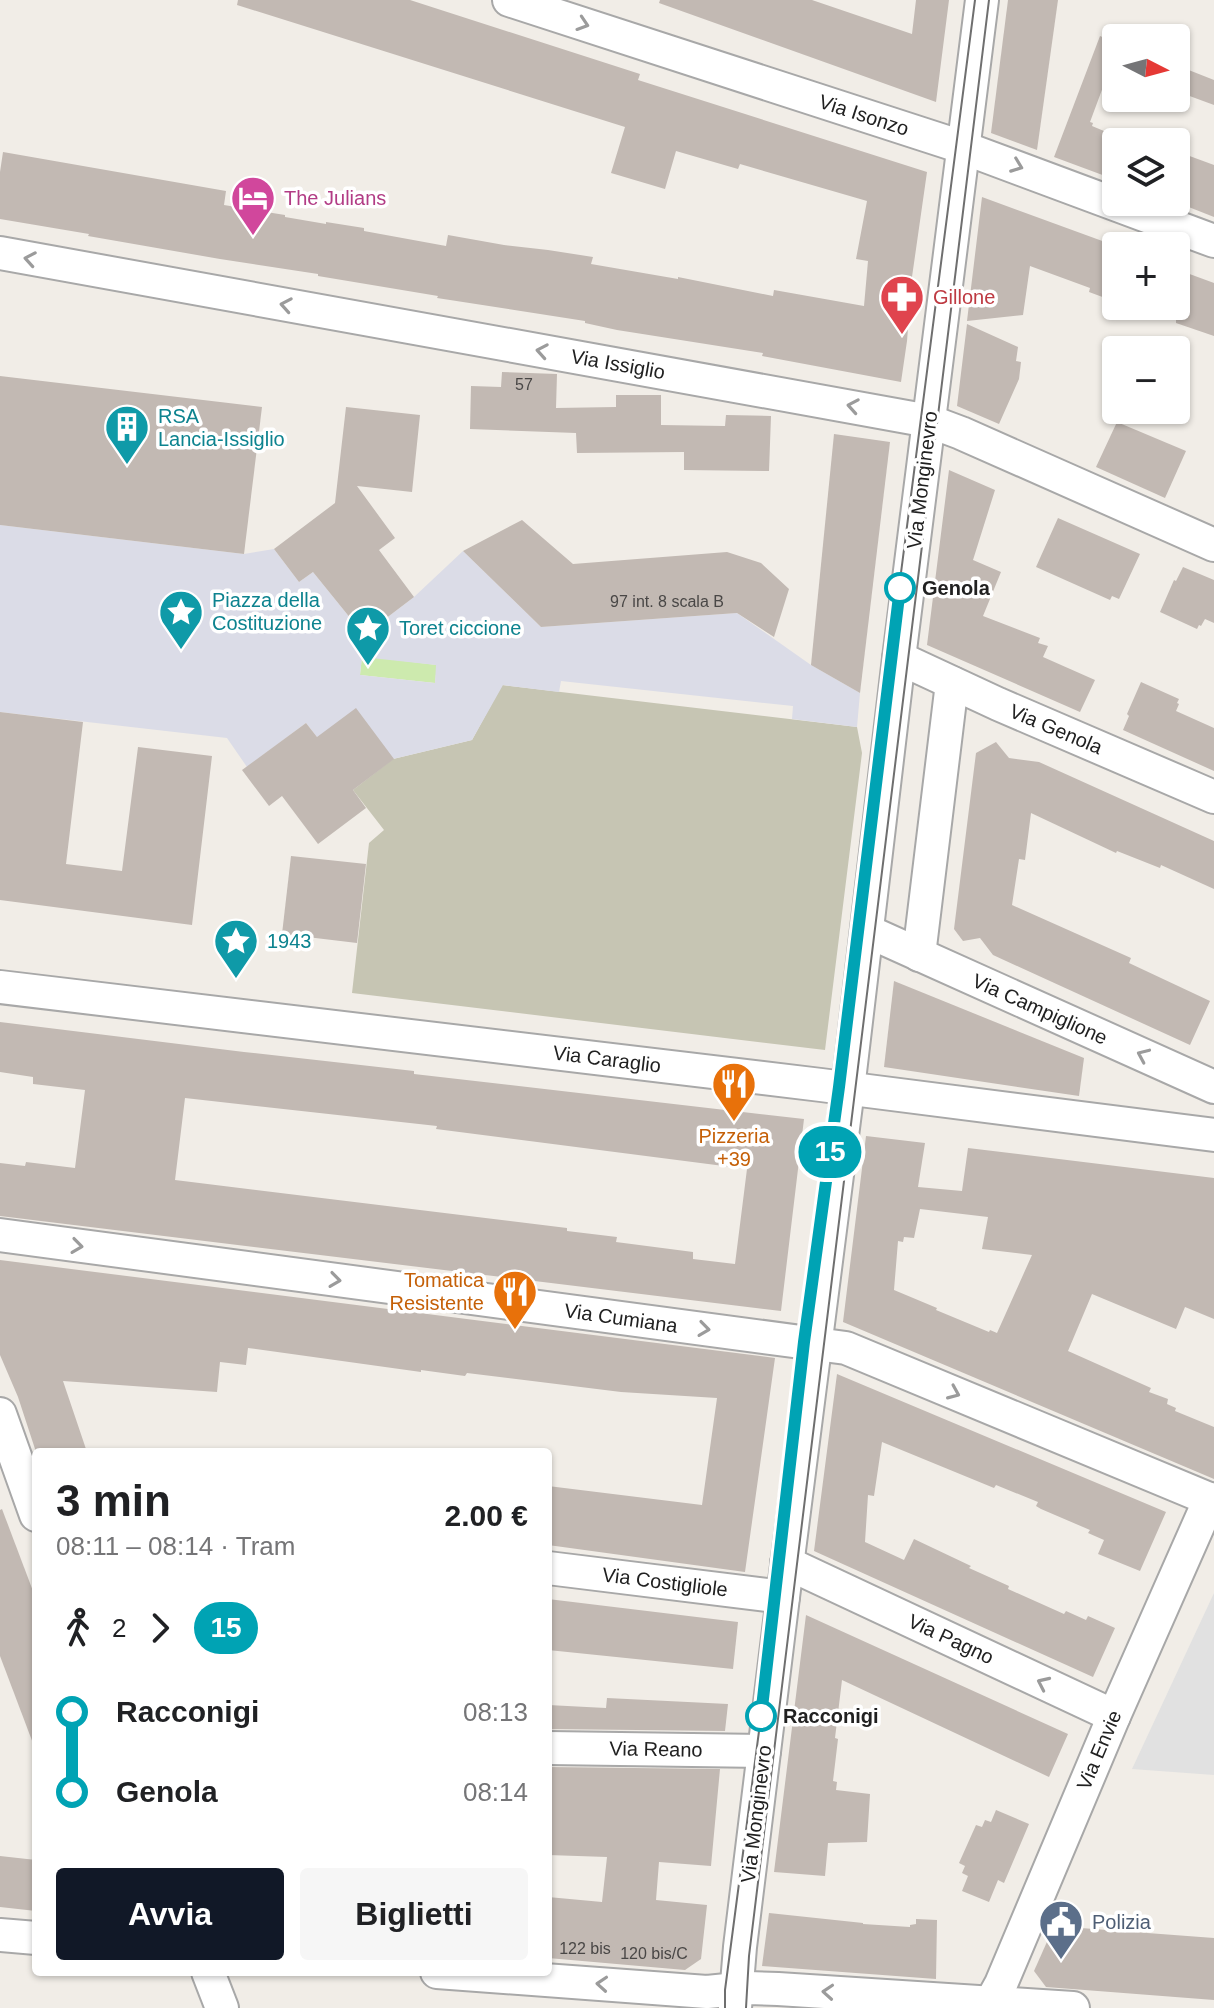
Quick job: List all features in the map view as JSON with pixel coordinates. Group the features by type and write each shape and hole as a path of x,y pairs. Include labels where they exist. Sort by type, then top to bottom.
{"street":[{"name":"Via Isonzo","path":"509,0 963,147 1214,241"},
{"name":"Via Monginevro","path":"736,1999 787,1563 982,0"},
{"name":"Via Issiglio","path":"0,253 929,421 1214,545"},
{"name":"Via Genola","path":"899,658 1214,797"},
{"path":"919,955 952,683"},
{"name":"Via Campiglione","path":"867,931 1214,1087"},
{"name":"Via Caraglio","path":"0,987 1214,1135"},
{"name":"Via Cumiana","path":"0,1235 846,1348 1212,1500"},
{"path":"0,1414 32,1499"},
{"name":"Via Envie","path":"991,2002 1114,1716 1212,1500"},
{"name":"Via Pagno","path":"787,1563 1114,1716"},
{"name":"Via Costigliole","path":"552,1568 783,1597"},
{"name":"Via Reano","path":"552,1748 764,1751"},
{"path":"0,1935 32,1938"},
{"path":"210,1976 222,2008"},
{"path":"491,1976 707,1992 736,1999 778,1989 1073,2008"}],"shaded area":[{"path":"0,525 244,554 274,549 299,582 313,572 364,635 414,597 463,551 541,627 737,613 811,665 860,693 857,727 792,719 793,706 561,681 559,692 503,685 472,740 393,759 317,737 306,723 247,767 227,738 0,712","holes":["362,657 436,665 435,683 360,675"]},
{"path":"502,685 857,727 862,753 825,1050 352,993 369,843 384,830 353,790 393,759 472,740"},
{"path":"1214,1593 1214,1775 1132,1769"}],"green space":[{"path":"362,656 437,665 435,683 360,675"}],"building":[{"path":"238,0 410,0 640,74 638,80 927,172 901,382 762,356 763,353 617,330 585,321 437,298 318,274 0,219 3,152 226,191 224,205 364,228 364,231 446,246 448,235 593,257 591,264 773,296 774,290 864,306 868,261 856,259 867,201 740,164 738,169 676,151 665,189 611,173 625,127 237,5"},
{"path":"660,0 812,0 912,34 916,0 949,0 936,102 659,3"},
{"path":"1008,0 1058,0 1037,150 991,133"},
{"path":"1100,36 1102,90 1090,122 1102,130 1102,175 1054,157"},
{"path":"1190,71 1214,80 1214,105 1190,96"},
{"path":"1190,156 1214,165 1214,217 1190,208"},
{"path":"982,197 1102,241 1102,297 1089,292 1090,288 1030,266 1023,315 967,321"},
{"path":"1190,274 1214,283 1214,336 1176,323 1176,320 1190,320"},
{"path":"967,324 1018,347 1016,361 1021,362 1019,379 999,424 957,406"},
{"path":"502,372 557,374 556,408 616,407 616,395 661,395 661,425 725,426 726,415 771,416 769,471 684,470 684,452 577,453 576,433 470,429 471,386 501,387"},
{"name":"RSA Lancia-Issiglio","path":"0,376 262,407 244,554 0,525"},
{"path":"346,407 420,415 412,492 357,486 395,538 379,550 414,597 364,635 313,572 299,582 274,549 335,503"},
{"path":"1116,424 1186,451 1165,498 1096,467"},
{"path":"834,434 890,442 860,693 811,665"},
{"path":"949,470 995,490 973,560 1001,572 983,616 1040,638 1038,643 1048,646 1043,657 1095,680 1080,712 927,645"},
{"path":"1058,518 1140,554 1119,599 1112,596 1110,600 1036,567"},
{"path":"522,520 573,564 727,552 761,563 789,589 774,637 737,613 541,627 463,551"},
{"path":"1183,567 1214,580 1214,623 1205,619 1197,629 1160,612"},
{"path":"1141,682 1179,699 1176,711 1214,728 1214,771 1123,730"},
{"path":"356,708 394,759 353,790 366,808 318,844 282,796 269,806 242,770 306,723 317,737"},
{"path":"0,712 83,722 66,864 122,871 138,747 212,756 192,925 0,900"},
{"path":"996,742 1009,758 1039,762 1214,841 1214,889 1161,865 1160,868 1116,853 1031,813 1025,860 1019,859 1012,905 1131,958 1129,963 1210,1001 1190,1045 993,955 980,938 963,941 954,929 976,753"},
{"path":"291,856 366,864 357,943 282,934"},
{"path":"894,981 1084,1058 1079,1096 884,1067"},
{"path":"0,1022 804,1119 781,1311 0,1216 0,1163 25,1166 26,1162 75,1168 85,1090 33,1084 33,1077 0,1072","holes":["185,1098 437,1126 436,1129 747,1169 735,1264 693,1259 693,1252 616,1242 617,1237 567,1231 567,1228 175,1180"]},
{"path":"866,1136 925,1143 918,1187 962,1191 968,1148 1214,1178 1214,1319 1185,1307 1176,1329 1092,1294 1068,1351 1151,1388 1149,1392 1168,1399 1167,1404 1176,1408 1175,1411 1214,1427 1214,1479 843,1322","holes":["920,1209 988,1217 982,1249 1032,1255 997,1333 894,1290 898,1241 903,1242 904,1237 914,1238"]},
{"path":"0,1260 775,1358 745,1572 552,1546 552,1486 702,1505 717,1398 621,1392 467,1373 465,1376 421,1372 248,1348 246,1365 220,1362 217,1392 63,1381 86,1448 35,1448 0,1355"},
{"path":"837,1374 1166,1512 1140,1571 1098,1554 1104,1540 1088,1533 1090,1530 1041,1509 1036,1506 1038,1502 996,1485 994,1488 882,1442 874,1496 868,1495 865,1542 904,1560 914,1539 1009,1586 1008,1589 1064,1614 1066,1611 1086,1620 1088,1616 1115,1628 1093,1677 814,1551"},
{"path":"0,1510 32,1588 32,1741 0,1656"},
{"path":"552,1599 738,1622 733,1669 552,1650"},
{"path":"806,1615 1068,1734 1049,1777 842,1680 833,1781 837,1782 836,1790 870,1794 867,1842 828,1843 825,1876 774,1872"},
{"path":"607,1698 728,1704 725,1731 552,1729 552,1705 606,1708"},
{"path":"552,1767 720,1769 711,1866 659,1862 656,1900 707,1905 701,1959 685,1970 552,1958 552,1897 602,1902 607,1857 552,1855"},
{"path":"996,1810 1029,1824 1004,1883 998,1880 989,1902 962,1891 968,1876 962,1873 965,1866 959,1863 976,1825 982,1827 985,1820 991,1822"},
{"path":"0,1856 32,1860 32,1911 0,1907"},
{"path":"769,1913 910,1927 916,1924 916,1919 937,1920 936,1979 762,1966"},
{"path":"1054,1926 1214,1938 1214,2000 1046,1987 1034,1971"}],"tram line":[{"path":"725,2008 804,1342 839,1087 883,712 975,0"},
{"path":"746,2008 749,1956 989,0"},
{"name":"15","path":"761,1716 804,1342 839,1087 900,588"}],"place":[{"name":"The Julians","path":"253,237"},
{"name":"Gillone","path":"902,336"},
{"name":"RSA Lancia-Issiglio","path":"127,466"},
{"name":"Genola","path":"900,588"},
{"name":"Piazza della Costituzione","path":"181,651"},
{"name":"Toret ciccione","path":"368,667"},
{"name":"1943","path":"236,980"},
{"name":"Pizzeria +39","path":"734,1123"},
{"name":"Tomatica Resistente","path":"515,1331"},
{"name":"Racconigi","path":"761,1716"},
{"name":"Polizia","path":"1061,1961"}]}
